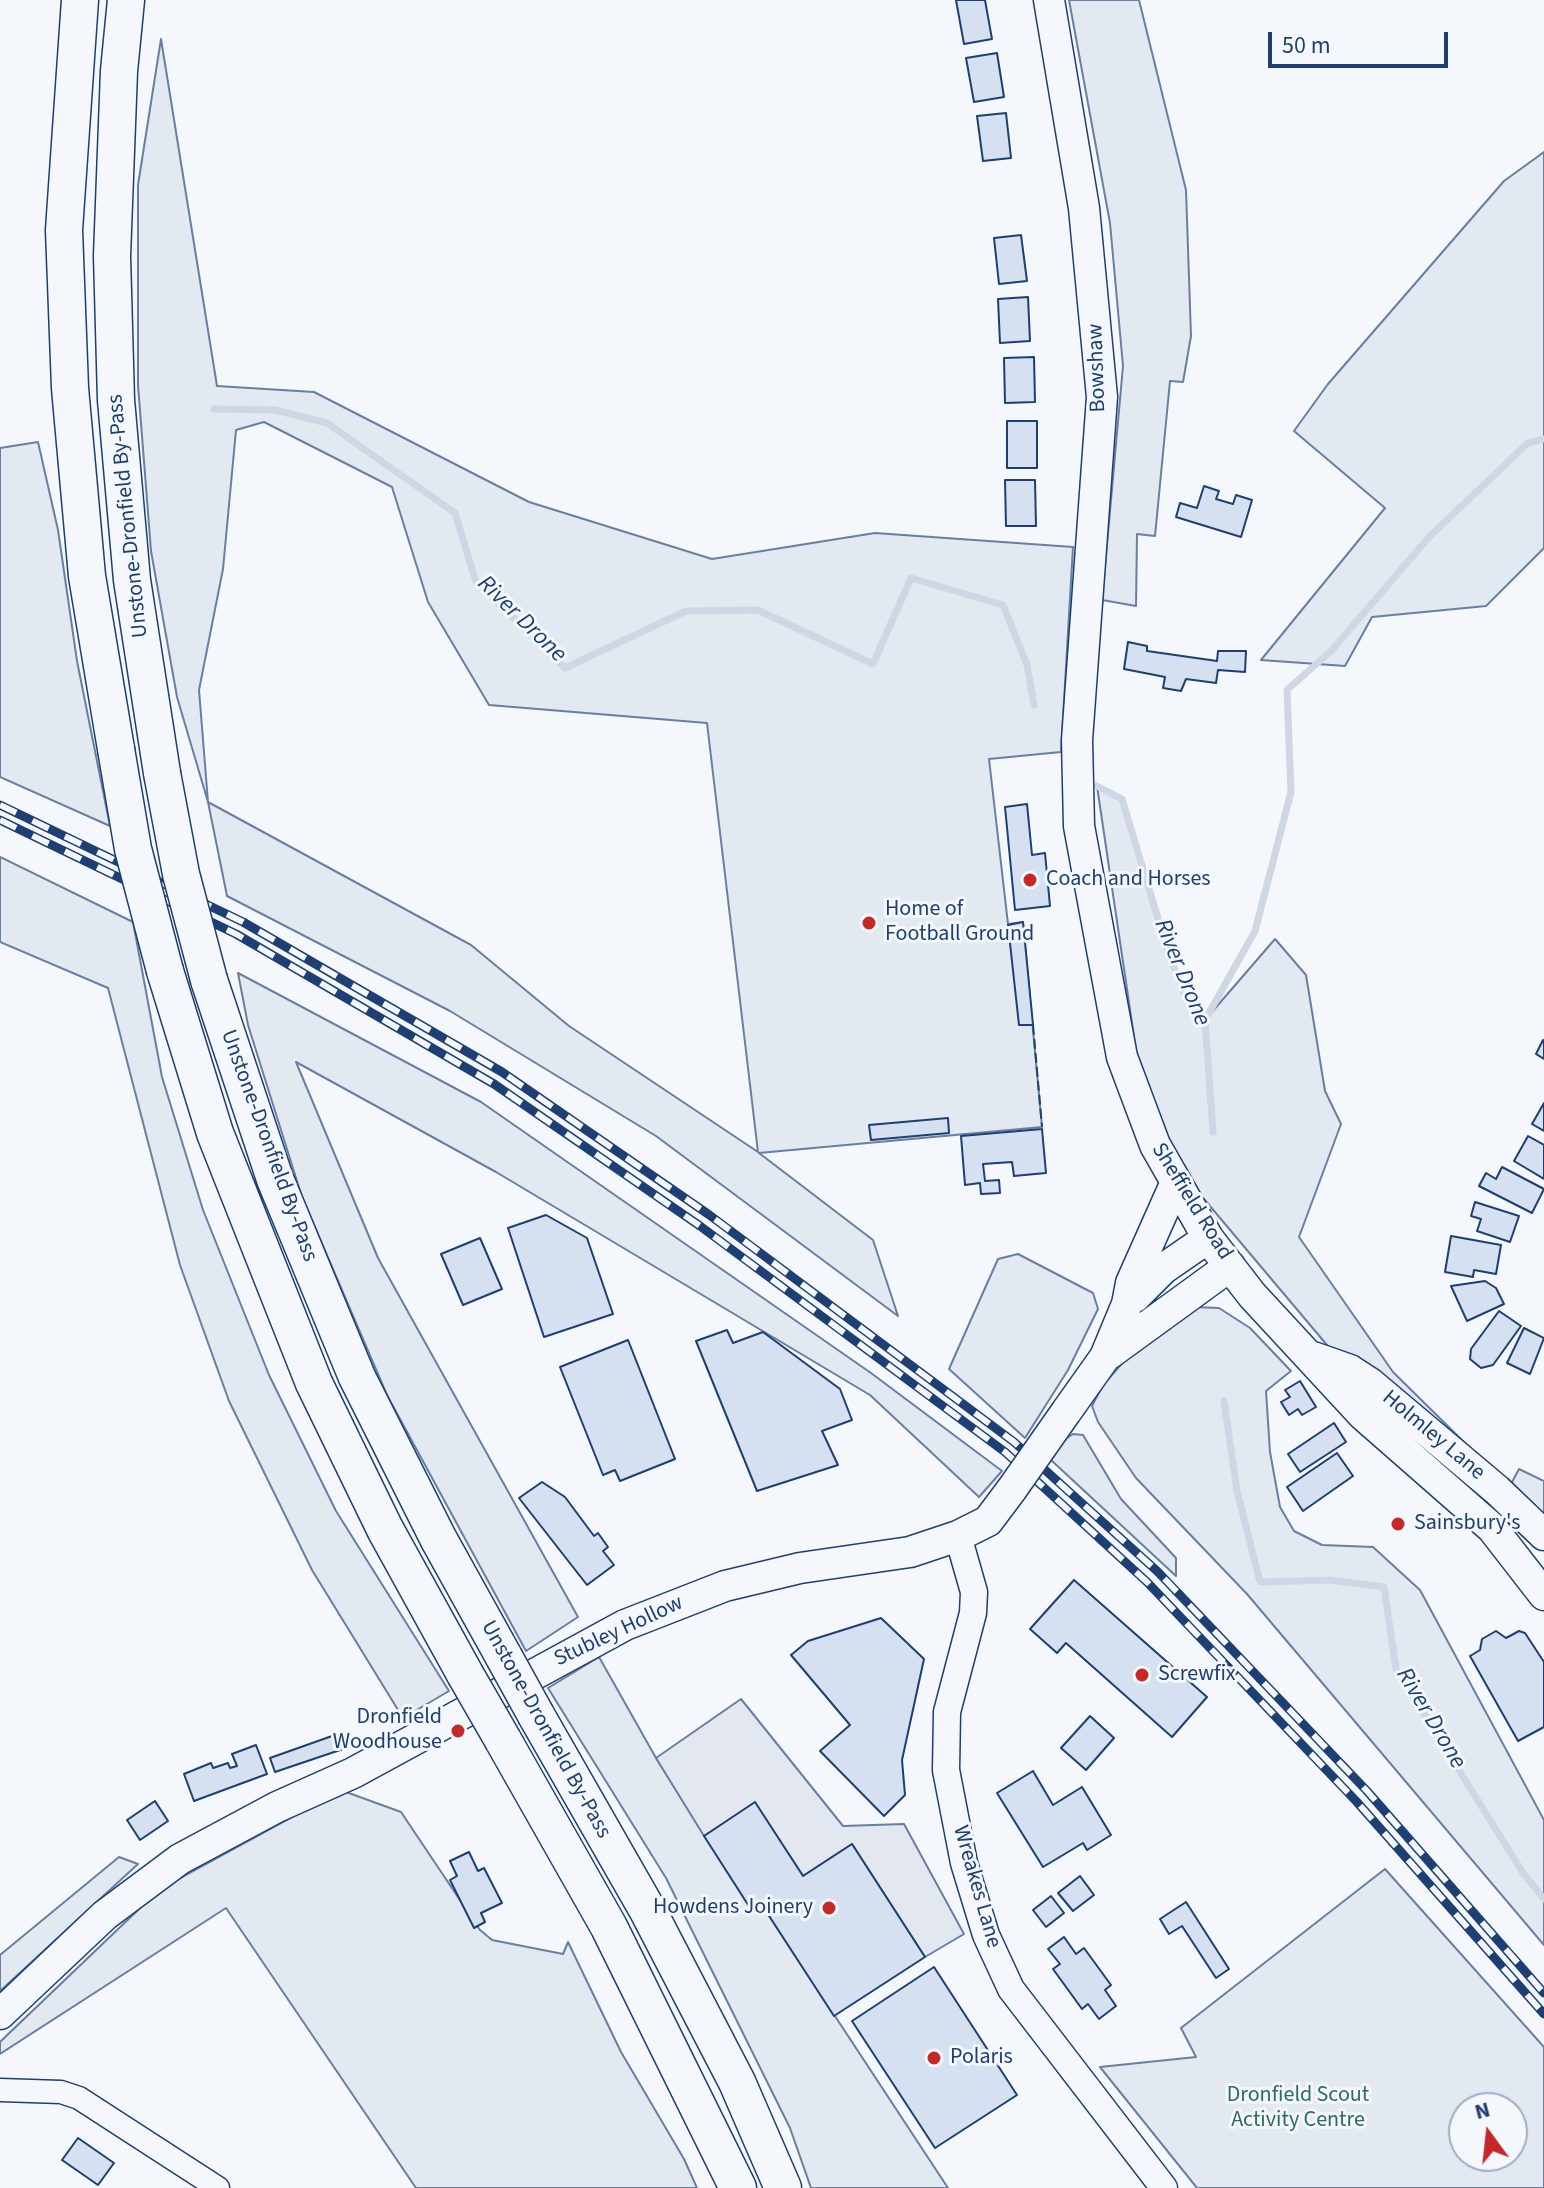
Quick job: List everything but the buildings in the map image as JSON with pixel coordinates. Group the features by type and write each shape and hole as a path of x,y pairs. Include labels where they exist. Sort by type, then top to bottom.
{"highway":[{"name":"Unstone-Dronfield By-Pass","path":"80,0 64,230 70,388 87,576 133,849 165,971 215,1133 314,1383 385,1529 609,1927 738,2188"},
{"name":"Unstone-Dronfield By-Pass","path":"126,0 119,71 112,256 116,400 132,580 162,773 181,874 209,980 275,1179 357,1377 438,1538 654,1922 737,2082 783,2188"}],"main road":[{"name":"Bowshaw","path":"1049,0 1084,208 1102,397 1077,740"},
{"name":"Sheffield Road","path":"1077,740 1079,826 1122,1057 1146,1124 1176,1182 1208,1238 1260,1305 1363,1415 1492,1528 1544,1595"},
{"name":"Stubley Hollow","path":"0,2014 105,1915 180,1859 277,1807 353,1773 625,1625 725,1586 800,1568 910,1552 958,1536 988,1521 1105,1357 1127,1304 1131,1283 1176,1182"},
{"name":"Stubley Hollow","path":"1127,1304 1163,1269 1208,1238"},
{"name":"Stubley Hollow","path":"1105,1357 1230,1266"},
{"name":"Holmley Lane","path":"1309,1355 1350,1370 1370,1383 1497,1490 1544,1535"}],"street":[{"name":"Wreakes Lane","path":"958,1536 974,1592 973,1613 947,1712 946,1770 964,1863 986,1935 1011,1989 1164,2188"},
{"path":"0,2090 61,2092 79,2098 218,2188"}],"green space":[{"path":"1069,0 1139,0 1186,190 1191,336 1183,382 1170,381 1155,536 1137,534 1136,606 1102,600 1123,366 1110,223"},
{"path":"161,39 217,386 314,392 529,502 712,559 875,533 1073,547 1061,752 989,759 1008,924 1023,922 1042,1127 759,1153 873,1240 898,1316 656,1136 450,1011 227,896 208,802 177,697 151,551 138,385 138,185","holes":["264,422 392,487 428,602 489,705 707,723 758,1152 569,1026 471,945 208,802 199,690 223,569 236,430"]},
{"path":"1544,152 1544,548 1486,606 1372,617 1345,666 1261,660 1385,508 1294,431 1328,384 1504,181"},
{"path":"38,442 58,530 77,661 110,826 0,777 0,448"},
{"path":"1097,786 1122,799 1184,993 1205,1020 1275,939 1306,975 1325,1091 1341,1124 1299,1237 1393,1372 1468,1446 1332,1351 1188,1180 1164,1134 1136,1050"},
{"path":"0,857 133,922 162,1077 203,1210 269,1375 336,1511 449,1691 403,1718 312,1570 229,1401 180,1265 108,988 0,942"},
{"path":"238,973 481,1102 871,1373 1002,1471 979,1497 870,1395 496,1172 296,1062 378,1258 578,1617 526,1651 387,1395 302,1197 248,1025"},
{"path":"1018,1254 1093,1293 1098,1309 1068,1370 1025,1438 949,1369 998,1259"},
{"path":"1193,1307 1219,1308 1250,1328 1291,1371 1266,1391 1270,1452 1280,1507 1294,1531 1322,1545 1373,1547 1420,1590 1544,1820 1544,1945 1247,1594 1136,1478 1098,1422 1092,1406 1103,1385 1142,1341"},
{"path":"1073,1434 1083,1435 1121,1499 1176,1558 1176,1576 1051,1460 1064,1440"},
{"path":"1519,1469 1544,1481 1544,1519 1510,1486"},
{"path":"599,1657 656,1758 752,1910 762,1905 948,2188 811,2188 790,2128 666,1878 548,1688"},
{"path":"346,1792 401,1812 480,1930 492,1940 563,1954 568,1942 621,2052 684,2159 697,2188 416,2188 226,1908 0,2054 0,2042 160,1889 325,1799"},
{"path":"119,1857 138,1864 0,1991 0,1955"},
{"name":"Dronfield Scout Activity Centre","path":"1385,1869 1544,2047 1544,2188 1197,2188 1100,2067 1196,2057 1181,2028"}],"shaded area":[{"path":"741,1699 843,1826 904,1824 964,1934 925,1957 852,1844 803,1876 755,1803 704,1836 656,1758"}],"waterway":[{"name":"River Drone","path":"214,409 275,410 327,423 455,513 476,582 565,668 686,611 758,610 873,664 911,578 1003,605 1027,665 1034,705"},
{"path":"1205,1020 1255,931 1291,792 1287,690 1332,650 1429,537 1528,443 1544,439"},
{"name":"River Drone","path":"1097,786 1122,799 1168,952 1184,993 1205,1020 1213,1132"},
{"name":"River Drone","path":"1224,1401 1237,1491 1260,1582 1331,1580 1384,1587 1396,1669 1523,1873 1544,1899"}],"railway":[{"path":"0,805 243,922 502,1072 708,1214 1014,1442 1157,1571 1367,1791 1544,1993"},
{"path":"0,820 236,934 494,1084 700,1226 1005,1452 1147,1582 1356,1801 1544,2014"}],"fence":[{"path":"1033,1025 1042,1127"}],"place":[{"name":"Coach and Horses","path":"1030,880"},
{"name":"Home of Football Ground","path":"869,923"},
{"name":"Sainsbury's","path":"1398,1524"},
{"name":"Screwfix","path":"1142,1675"},
{"name":"Dronfield Woodhouse","path":"458,1731"},
{"name":"Howdens Joinery","path":"829,1908"},
{"name":"Polaris","path":"934,2058"}]}
